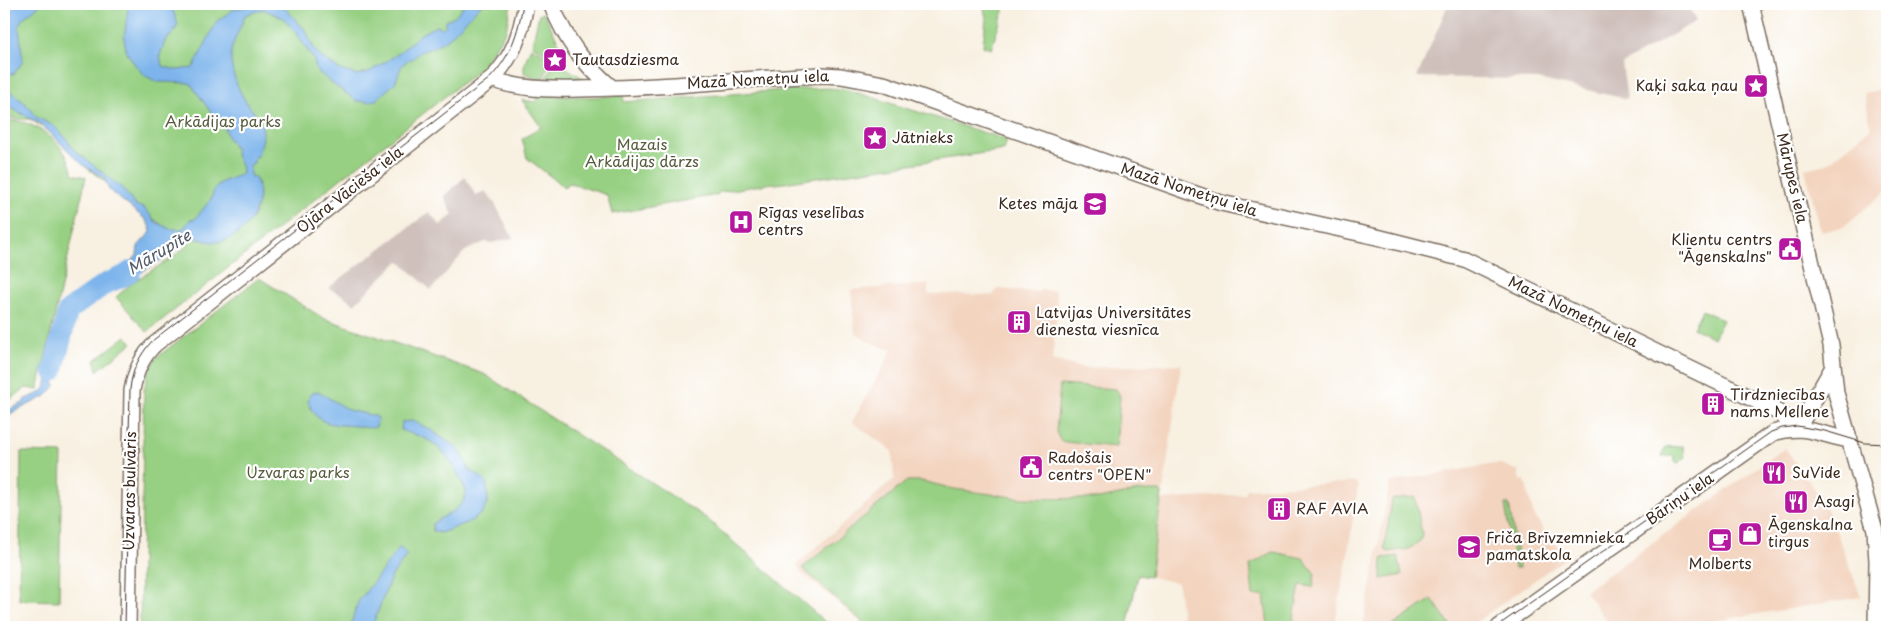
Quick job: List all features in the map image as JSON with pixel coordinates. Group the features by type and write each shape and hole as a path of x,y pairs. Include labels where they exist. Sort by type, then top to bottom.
{"street":[{"name":"Ojāra Vācieša iela","path":"143,356 162,338 492,80 504,66 515,47 522,26 526,4"},
{"path":"551,4 577,53 612,88"},
{"name":"Mārupes iela","path":"1751,4 1831,345 1836,393 1875,530 1877,561 1876,627"},
{"name":"Mazā Nometņu iela","path":"492,80 524,87 582,90 822,75 841,76 884,84 1221,203 1377,237 1464,259 1767,406 1781,414 1795,428"},
{"name":"Uzvaras bulvāris","path":"128,627 132,391 136,372 143,356"},
{"path":"1795,428 1802,421 1833,367"},
{"name":"Bāriņu iela","path":"1499,627 1773,434 1795,428 1850,440"}],"shaded area":[{"path":"1475,4 1687,4 1696,21 1622,64 1627,99 1538,79 1417,77 1447,7 1476,8"},
{"path":"1887,88 1887,190 1843,227 1821,232 1805,169 1827,164 1871,128 1864,93"},
{"path":"465,177 476,196 485,191 494,202 513,238 492,243 485,242 465,251 431,290 399,261 354,304 344,296 328,288 429,212 440,225 453,215 445,195"},
{"path":"930,284 928,294 993,295 998,289 1039,292 1039,290 1056,291 1057,311 1052,360 1085,368 1181,364 1162,500 1246,494 1246,489 1356,482 1358,486 1346,566 1334,627 1183,627 1178,583 1138,574 1127,627 867,627 800,572 797,564 894,479 892,451 852,422 892,350 867,341 855,332 851,290"},
{"name":"Āgenskalna tirgus","path":"1785,448 1821,498 1830,515 1861,597 1684,626 1611,627 1585,591"},
{"name":"Friča Brīvzemnieka pamatskola","path":"1502,464 1518,471 1520,481 1525,480 1533,513 1549,539 1570,555 1469,627 1363,627 1390,482"}],"green space":[{"name":"Arkādijas parks","path":"4,4 511,4 506,31 481,68 147,332 116,297 133,282 173,257 188,245 83,165 50,132 30,119 23,120 4,117"},
{"path":"983,4 1006,4 991,49 983,46 986,18"},
{"path":"544,13 561,47 556,56 552,56 532,45 539,14"},
{"path":"531,47 551,58 551,63 543,78 524,73 524,64"},
{"path":"558,63 583,78 546,78 554,64"},
{"name":"Mazais Arkādijas dārzs","path":"829,88 848,90 1007,140 1004,150 773,183 612,214 607,195 570,183 564,187 527,158 522,139 541,127 522,100 538,102 533,95 592,97 623,95 624,102"},
{"path":"4,120 21,122 46,133 64,152 69,160 73,174 86,177 38,390 26,388 4,404"},
{"name":"Uzvaras parks","path":"259,278 323,318 484,374 706,518 831,627 140,627 144,391 148,372 156,358"},
{"path":"1702,310 1723,320 1714,338 1693,328"},
{"path":"126,336 132,343 97,371 95,360"},
{"path":"1060,385 1116,389 1120,396 1116,447 1060,440 1056,432"},
{"path":"1683,446 1685,458 1679,463 1675,462 1674,456 1662,456 1665,447"},
{"path":"21,452 62,453 59,601 19,600"},
{"path":"907,481 922,481 954,489 1020,498 1099,499 1139,491 1160,491 1162,494 1150,577 1138,575 1127,627 868,627 802,568"},
{"path":"1415,497 1422,533 1421,540 1409,549 1389,552 1384,549 1392,499"},
{"path":"1505,504 1509,504 1519,568 1515,568"},
{"path":"1273,552 1303,558 1315,574 1313,587 1300,585 1293,623 1282,627 1257,627 1268,625 1264,595 1253,596 1250,565"},
{"path":"1398,556 1402,575 1381,579 1383,558"},
{"path":"1432,599 1450,625 1447,627 1391,627"},
{"path":"4,623 84,624 84,627 4,627"}],"water":[{"path":"4,4 41,4 22,19 19,27 23,61 14,74 4,73"},
{"path":"126,4 171,4 178,25 171,36 166,39 160,55 162,66 176,70 193,68 217,21 234,9 253,4 271,4 286,9 306,31 314,49 320,56 338,69 356,75 369,72 396,55 421,34 436,26 443,28 445,21 455,16 465,4 482,4 449,38 432,48 420,52 402,65 395,83 376,100 368,102 357,101 316,70 314,60 294,30 283,18 263,9 245,15 231,50 231,64 240,91 258,118 263,130 259,152 254,163 250,165 250,176 255,177 259,198 252,218 238,234 219,242 188,237 170,255 143,271 123,286 113,289 107,288 104,279 122,270 133,260 137,255 138,246 151,232 150,227 145,219 109,190 104,178 83,165 42,125 4,104 4,85 30,108 36,117 54,126 66,138 73,149 122,188 135,205 144,208 156,222 170,229 183,229 190,220 195,219 211,199 214,190 220,183 242,174 241,165 235,153 236,150 227,136 223,123 215,118 190,83 157,82 144,75 133,62 126,51 124,38 128,8"},
{"path":"55,342 63,344 54,375 55,386 46,396 4,417 4,412 23,403 25,399 40,393 45,388 53,365"},
{"path":"318,391 348,410 375,416 378,418 376,427 333,424 321,420 311,409 308,401 310,394"},
{"path":"413,421 456,447 462,454 469,470 486,482 488,501 482,513 471,521 441,533 433,531 432,524 454,511 462,503 466,491 450,460 438,448 421,437 401,430 402,422"},
{"path":"400,547 407,555 391,577 372,627 350,627 358,602"}],"waterway":[{"name":"Mārupīte","path":"53,371 68,311 105,284 131,271"}],"tram line":[{"path":"125,627 130,389 134,369 143,352 152,341 490,78 508,53 519,25 523,4"},
{"path":"1496,627 1771,432 1797,426 1825,431 1865,443 1887,444"}],"place":[{"name":"Tautasdziesma","path":"555,60"},
{"name":"Kaķi saka ņau","path":"1756,86"},
{"name":"Jātnieks","path":"875,138"},
{"name":"Ketes māja","path":"1095,204"},
{"name":"Rīgas veselības centrs","path":"741,222"},
{"name":"Klientu centrs \"Āgenskalns\"","path":"1790,249"},
{"name":"Latvijas Universitātes dienesta viesnīca","path":"1019,322"},
{"name":"Tirdzniecības nams Mellene","path":"1713,404"},
{"name":"Radošais centrs \"OPEN\"","path":"1031,467"},
{"name":"SuVide","path":"1774,473"},
{"name":"Asagi","path":"1796,502"},
{"name":"RAF AVIA","path":"1279,509"},
{"name":"Āgenskalna tirgus","path":"1750,534"},
{"name":"Molberts","path":"1720,540"},
{"name":"Friča Brīvzemnieka pamatskola","path":"1469,547"}]}
